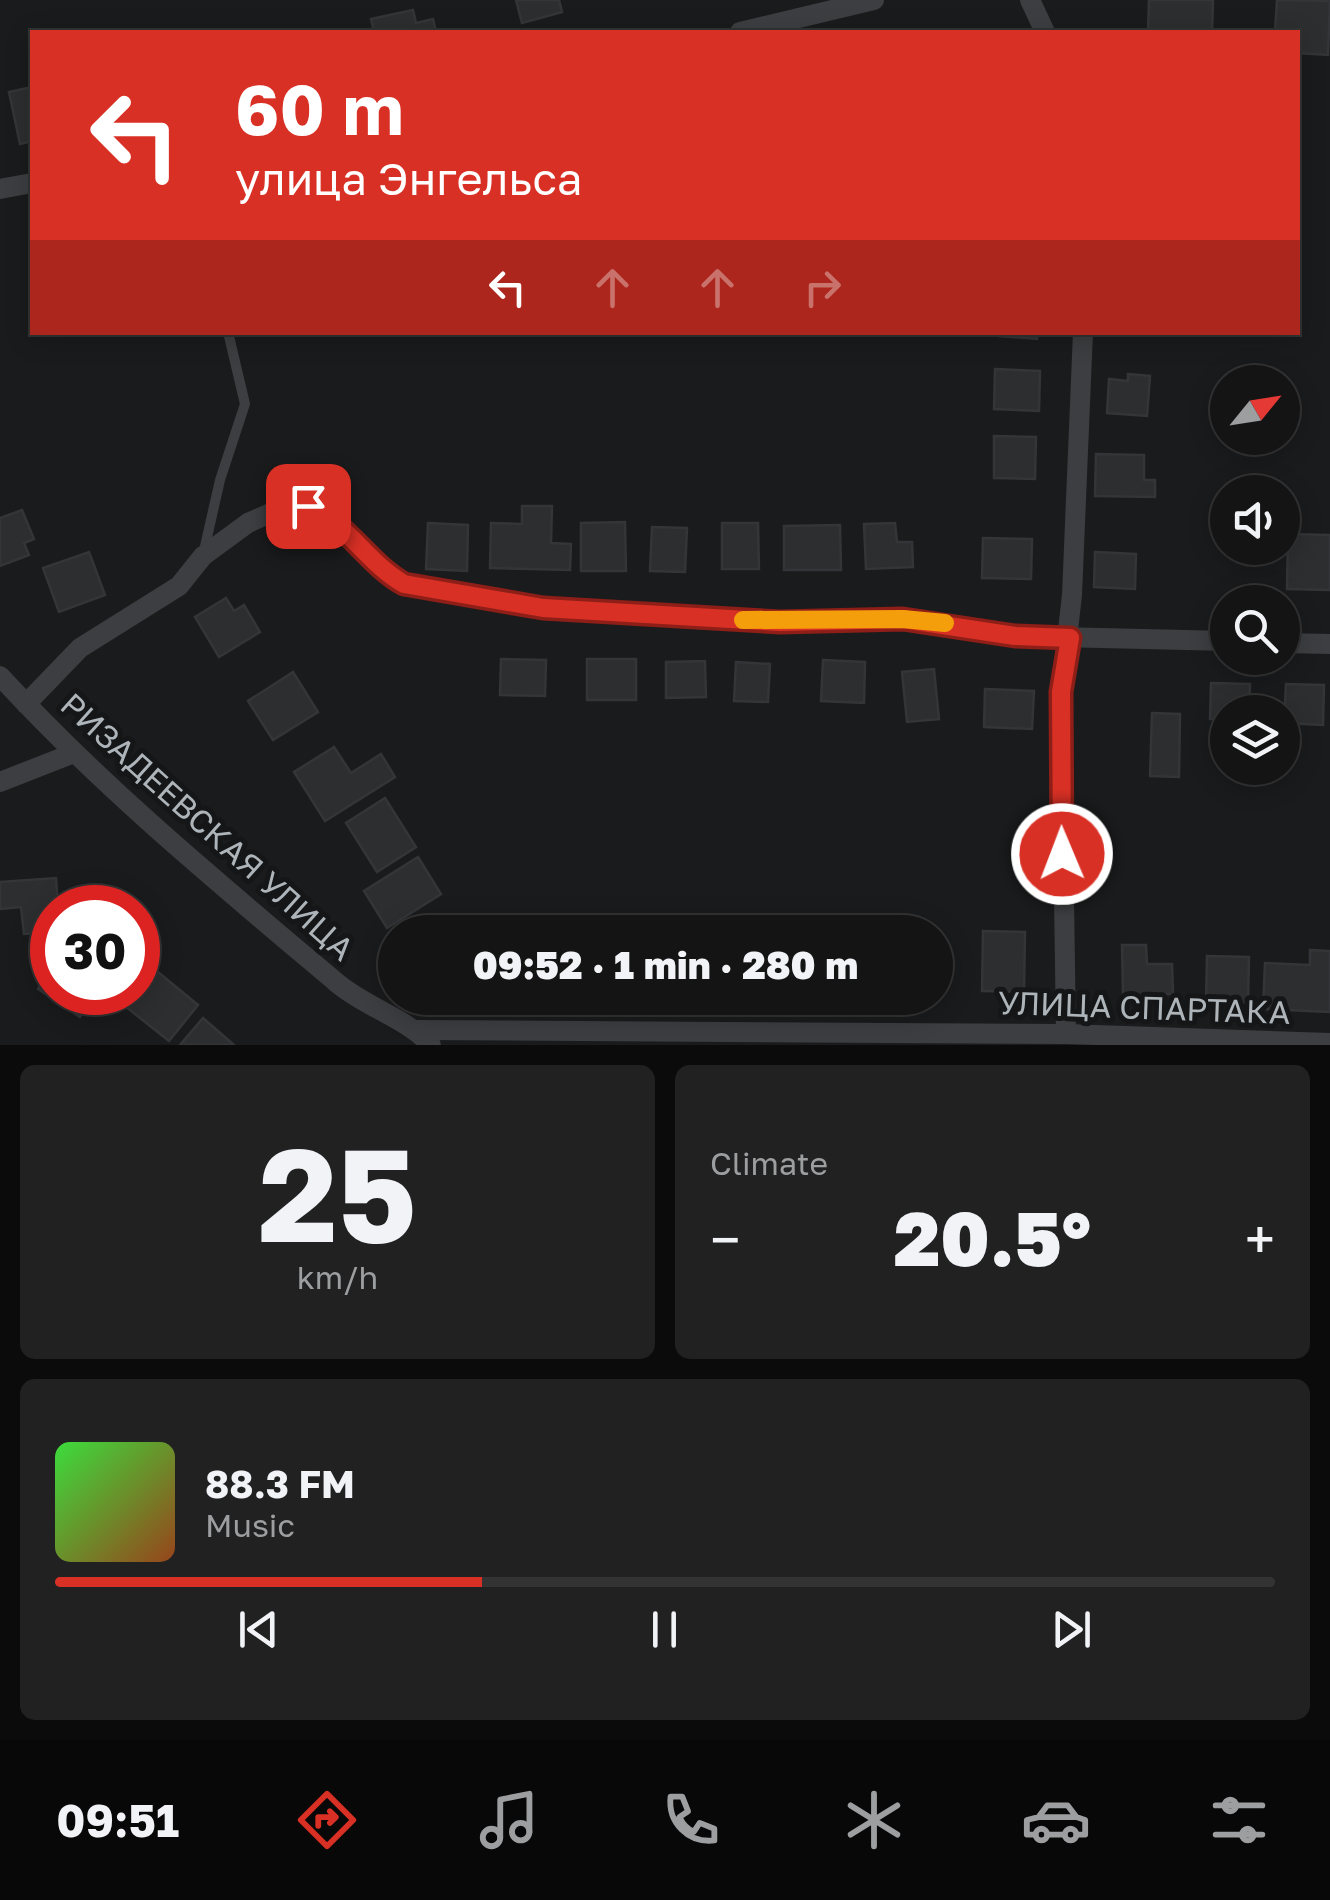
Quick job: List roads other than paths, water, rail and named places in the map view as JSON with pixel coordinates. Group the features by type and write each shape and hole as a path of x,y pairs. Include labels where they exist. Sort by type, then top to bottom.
{"street":[{"path":"748,30 874,0"},
{"path":"1030,0 1044,30"},
{"path":"0,189 30,183"},
{"path":"1066,1034 1061,692 1070,638 1083,335"},
{"path":"26,704 80,648 179,586 202,556 248,522 284,507 308,506 326,514 384,572 404,584 543,608 780,622 903,619 1015,636 1210,642"},
{"path":"1300,643 1330,644"},
{"name":"РИЗАДЕЕВСКАЯ УЛИЦА","path":"0,676 74,753 361,1003 424,1037"},
{"path":"0,782 74,753"},
{"name":"УЛИЦА СПАРТАКА","path":"424,1037 495,1039 578,1028 1066,1034 1330,1044"}],"lane":[{"path":"202,556 244,404 229,335"}]}
